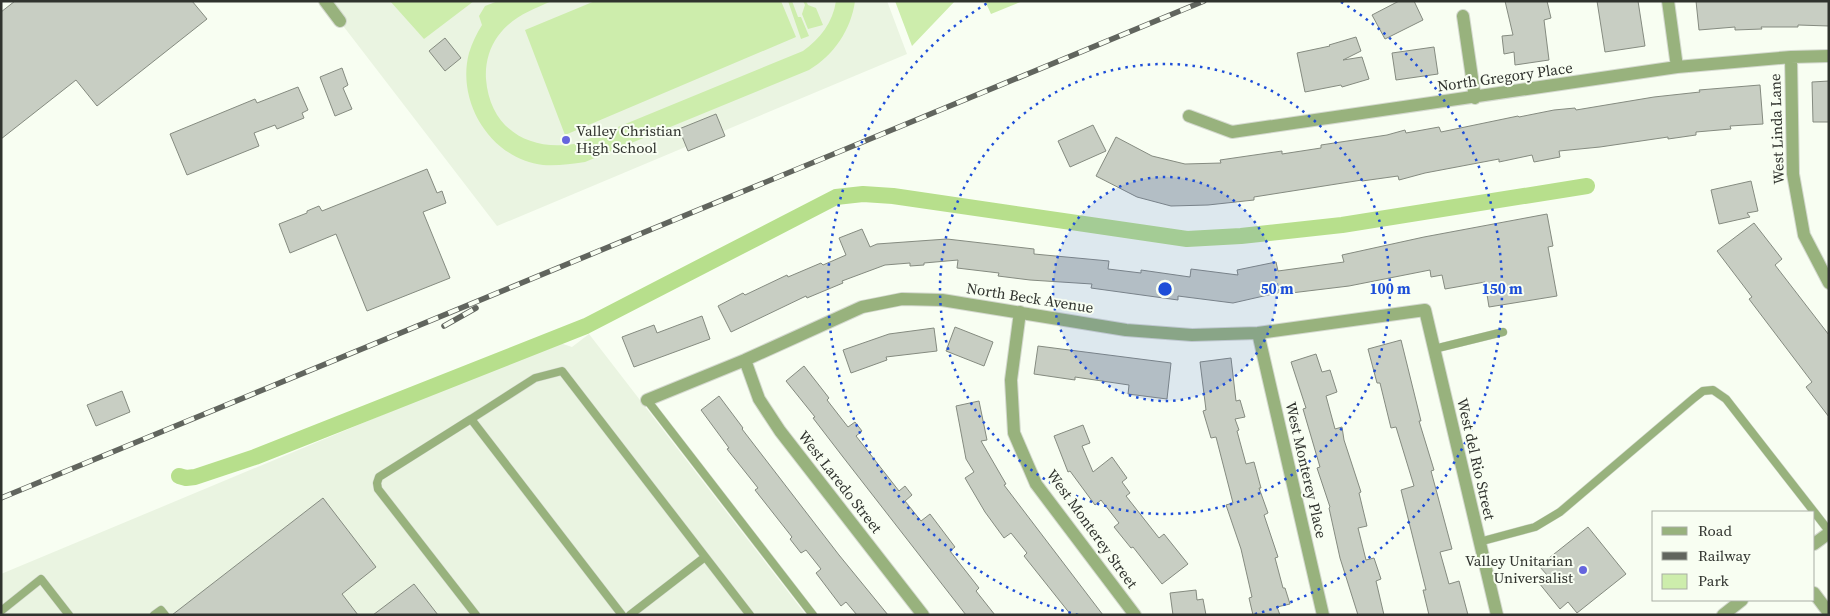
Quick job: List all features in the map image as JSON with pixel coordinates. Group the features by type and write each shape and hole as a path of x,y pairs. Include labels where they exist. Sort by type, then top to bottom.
{"street":[{"path":"324,1 340,21"},
{"path":"1668,1 1677,67"},
{"path":"1463,16 1475,98"},
{"name":"North Gregory Place","path":"1189,116 1232,132 1677,67 1791,57 1829,56"},
{"name":"West Linda Lane","path":"1791,57 1793,174 1804,235 1829,283"},
{"name":"North Beck Avenue","path":"647,400 745,360 862,307 902,299 942,300 1135,330 1192,335 1258,333 1425,310"},
{"name":"West del Rio Street","path":"1425,310 1497,615"},
{"name":"West Monterey Street","path":"1020,312 1011,380 1014,433 1036,484 1135,615"},
{"name":"West Monterey Place","path":"1258,333 1323,615"},
{"name":"West Laredo Street","path":"745,360 759,399 780,431 922,615"},
{"path":"1815,543 1829,532"},
{"path":"1815,594 1829,613"},
{"path":"1723,615 1741,601"}],"lane":[{"path":"1434,350 1503,332"},
{"path":"476,615 378,489 376,483 379,477 535,378 562,371 750,615"},
{"path":"1479,542 1535,527 1560,512 1694,398 1703,391 1713,390 1726,399 1813,511"},
{"path":"647,400 813,615"},
{"path":"471,419 622,615"},
{"path":"1815,514 1829,532"},
{"path":"630,615 705,557"},
{"path":"1,611 41,579 69,615"},
{"path":"154,615 161,610 165,615"}],"shaded area":[{"name":"Valley Christian High School","path":"324,1 887,1 907,54 497,226"},
{"path":"589,334 806,615 1,615 1,574 557,342 572,347"}],"green space":[{"path":"390,1 474,1 424,39"},
{"path":"498,1 552,1 522,15 503,29 490,51 486,68 486,79 489,97 505,125 516,134 530,141 545,145 562,145 579,143 803,51 815,41 829,23 836,1 855,1 850,22 840,41 826,57 809,70 585,162 543,165 524,160 508,152 493,140 473,108 468,90 466,72 469,53 482,25 479,16 485,6"},
{"path":"595,1 781,1 796,37 565,135 525,30"},
{"path":"788,1 792,1 798,17 801,17 809,36 801,39"},
{"path":"803,1 816,8 823,25 808,29 802,14 805,5"},
{"path":"895,1 955,1 912,46"},
{"path":"985,1 1023,1 991,14"}],"building":[{"path":"15,1 192,1 207,19 97,106 76,80 1,139 1,12"},
{"path":"1399,1 1414,1 1423,20 1385,39 1372,15"},
{"path":"1505,1 1547,1 1551,18 1544,20 1549,60 1515,65 1514,52 1504,54 1502,36 1513,35"},
{"path":"1597,1 1638,1 1645,46 1605,52"},
{"path":"1696,1 1829,1 1829,26 1798,25 1798,27 1761,27 1762,29 1735,30 1735,27 1699,30"},
{"path":"1356,37 1361,51 1343,60 1362,57 1369,79 1342,87 1341,85 1305,92 1297,53 1330,46"},
{"path":"445,38 461,58 445,71 429,51"},
{"path":"1434,47 1438,74 1396,80 1392,53"},
{"path":"342,68 348,85 343,88 352,109 335,116 320,77"},
{"path":"1829,81 1829,122 1813,122 1812,82"},
{"path":"1760,85 1763,124 1730,126 1731,129 1696,132 1696,135 1668,139 1668,137 1559,151 1560,157 1534,162 1532,155 1499,162 1499,159 1425,173 1399,180 1398,176 1362,180 1254,197 1254,200 1208,205 1171,206 1137,197 1096,176 1116,137 1152,156 1185,164 1221,163 1220,160 1282,151 1282,154 1321,148 1321,145 1387,135 1405,130 1406,133 1439,127 1441,132 1554,110 1575,108 1576,110 1654,97 1700,92 1699,90"},
{"path":"298,87 308,110 302,113 304,118 277,129 275,125 254,133 259,146 187,175 170,134 255,99 257,103"},
{"path":"716,114 725,136 688,151 679,129"},
{"path":"1093,125 1106,151 1070,167 1058,141"},
{"path":"427,169 437,193 442,191 446,203 423,212 450,278 367,311 336,234 290,253 279,224 319,206 322,211"},
{"path":"1751,181 1758,211 1747,213 1750,217 1719,224 1711,190"},
{"path":"1547,214 1553,246 1548,247 1557,296 1489,307 1485,282 1445,289 1442,275 1431,277 1430,270 1349,286 1291,293 1290,290 1233,303 1178,296 1178,300 1091,288 1092,284 998,276 999,273 957,268 958,260 910,266 910,263 885,265 842,281 843,283 807,298 806,296 731,332 718,306 743,293 745,295 787,275 788,277 846,255 839,238 862,229 870,247 877,244 947,239 1034,249 1034,254 1109,261 1108,269 1141,273 1141,270 1190,277 1191,269 1238,275 1237,270 1276,262 1278,271 1344,262 1342,255 1424,237"},
{"path":"1754,223 1782,259 1775,265 1829,335 1829,417 1806,387 1812,382 1749,299 1752,297 1717,251"},
{"path":"702,316 710,339 634,367 622,337 654,325 657,333"},
{"path":"955,327 993,342 984,366 946,351"},
{"path":"934,328 937,351 886,357 887,360 851,373 843,350 889,334"},
{"path":"1401,340 1421,421 1419,421 1434,470 1431,471 1452,549 1440,552 1449,584 1459,581 1468,615 1429,615 1423,590 1426,590 1401,490 1414,486 1396,427 1391,428 1380,383 1377,383 1368,349"},
{"path":"1038,346 1171,363 1167,399 1128,394 1129,385 1075,377 1075,380 1034,374"},
{"path":"1316,354 1322,372 1330,370 1337,392 1326,396 1335,429 1342,427 1344,440 1361,492 1359,493 1367,526 1358,528 1366,560 1374,558 1381,579 1376,581 1384,615 1358,615 1340,558 1330,507 1317,468 1320,467 1303,409 1306,408 1291,362"},
{"path":"1231,358 1236,401 1240,400 1245,417 1235,419 1239,430 1237,431 1246,464 1254,462 1261,488 1259,488 1268,513 1264,515 1278,557 1275,558 1283,588 1285,588 1290,604 1277,607 1280,615 1253,615 1249,598 1252,597 1241,549 1226,505 1233,503 1216,437 1211,438 1203,411 1206,410 1200,362"},
{"path":"804,366 829,398 827,400 848,427 855,422 862,431 856,436 899,491 905,486 912,495 905,501 921,521 930,514 955,547 950,551 979,588 976,591 995,615 966,615 813,418 815,417 786,381"},
{"path":"122,391 130,412 96,426 87,405"},
{"path":"719,396 742,429 839,555 888,615 857,615 846,602 841,606 816,573 821,569 806,550 801,553 790,539 792,537 755,490 758,488 727,449 729,448 701,410"},
{"path":"979,401 987,440 981,441 1006,484 1004,485 1103,615 1071,615 1024,556 1027,553 1011,533 1004,538 985,512 965,478 974,472 966,459 956,406"},
{"path":"1083,425 1090,443 1082,446 1093,472 1112,457 1127,478 1122,482 1130,493 1126,496 1159,538 1164,534 1188,564 1162,584 1133,547 1131,548 1114,527 1119,523 1101,500 1095,505 1070,471 1068,472 1054,436"},
{"path":"323,498 376,567 342,594 358,615 172,615"},
{"name":"Valley Unitarian Universalist","path":"1588,527 1626,574 1577,613 1568,602 1560,609 1539,583 1548,576 1539,566"},
{"path":"414,584 438,615 373,615"},
{"path":"1196,590 1197,600 1203,599 1206,615 1173,615 1170,593"}],"waterway":[{"path":"179,476 186,478 195,477 255,457 586,326 836,197 863,194 893,196 1187,239 1241,236 1342,225 1587,186"}],"railway":[{"path":"1,498 1204,1"},
{"path":"444,326 476,308"}],"place":[{"name":"Valley Christian High School","path":"566,140"},
{"name":"Valley Unitarian Universalist","path":"1583,570"}]}
